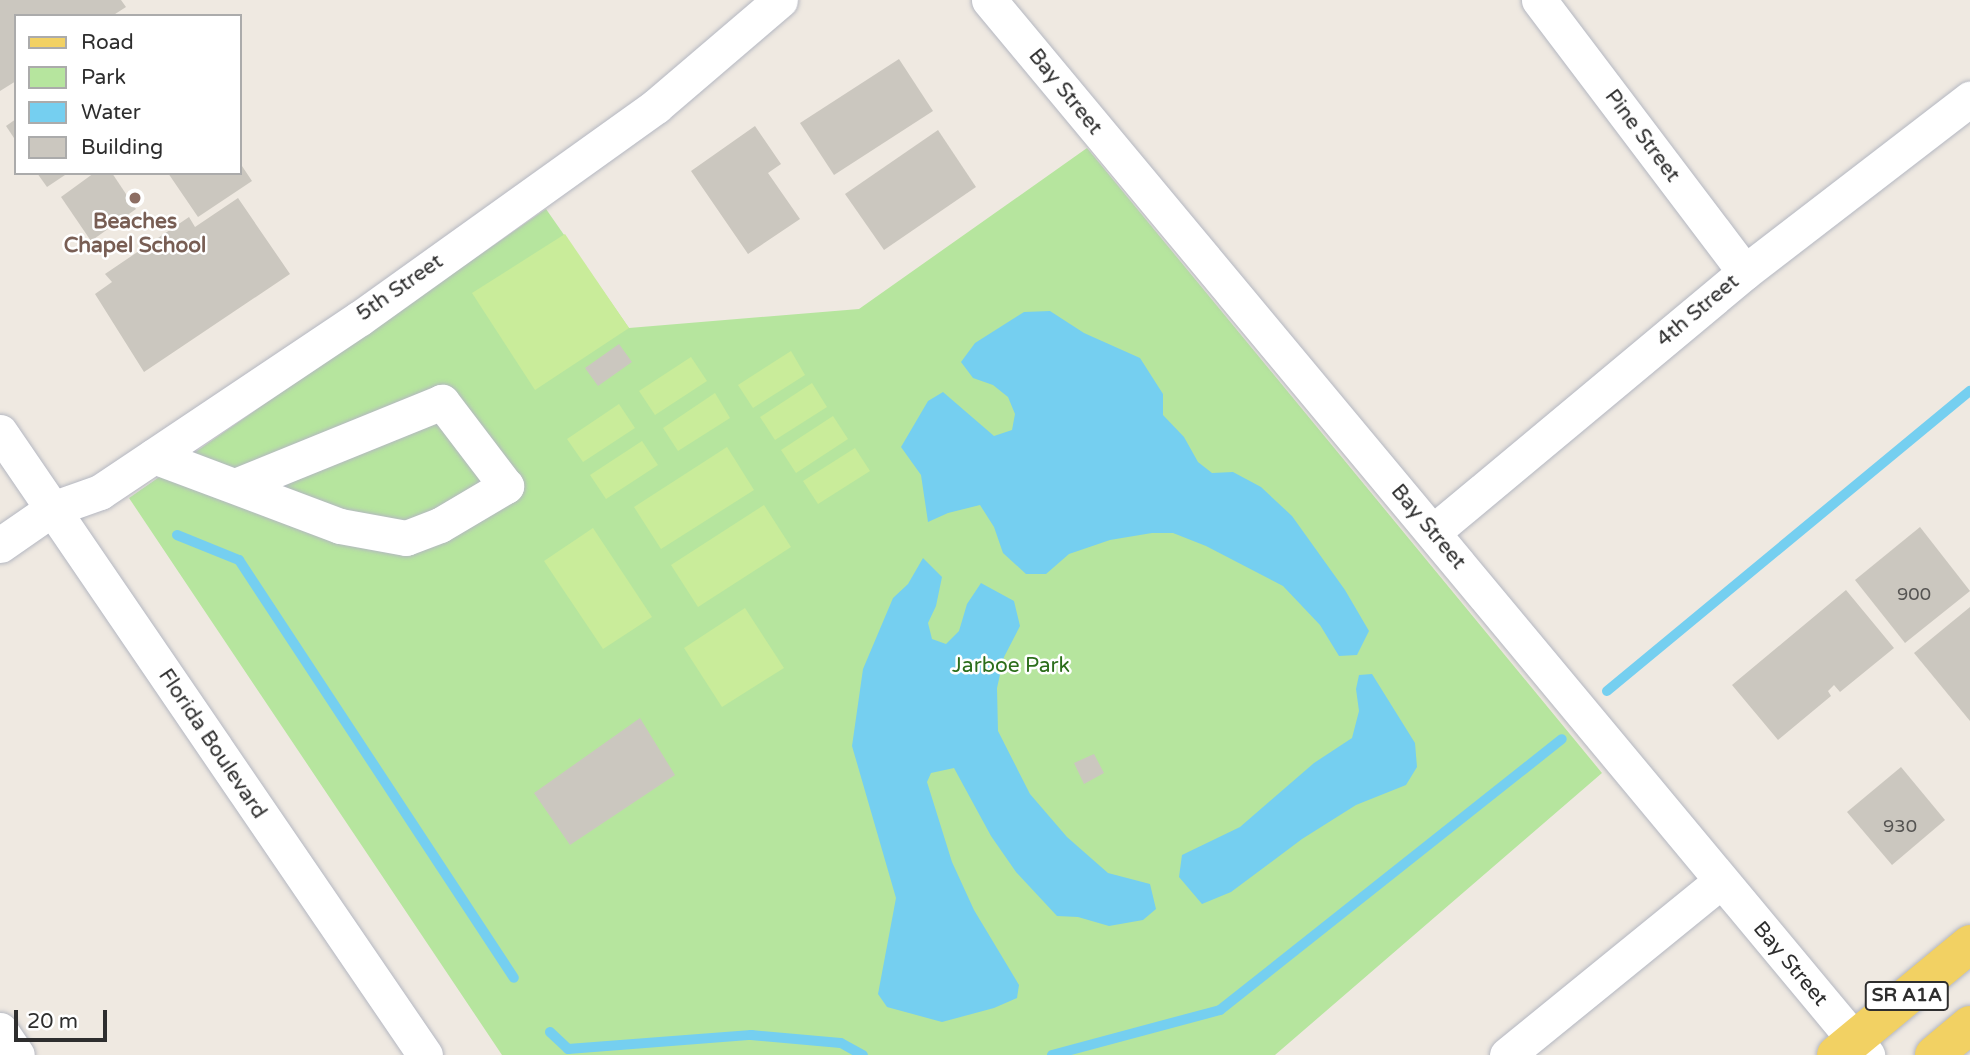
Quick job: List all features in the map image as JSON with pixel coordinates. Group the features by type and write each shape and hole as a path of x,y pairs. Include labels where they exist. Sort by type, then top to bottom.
{"main road":[{"name":"SR A1A","path":"1852,1050 1970,944"},
{"name":"SR A1A","path":"1934,1055 1970,1025"}],"street":[{"name":"5th Street","path":"0,545 52,509 100,492 360,317 656,106 780,0"},
{"name":"Bay Street","path":"989,0 1721,881 1852,1050"},
{"name":"Pine Street","path":"1539,0 1745,272"},
{"name":"4th Street","path":"1433,532 1745,272 1970,99"},
{"path":"154,456 340,526 406,538 440,525 506,486 442,402 235,486"},
{"name":"Florida Boulevard","path":"0,432 425,1055"},
{"path":"1507,1055 1721,881"},
{"path":"0,1030 17,1055"}],"green space":[{"name":"Jarboe Park","path":"1087,148 1602,773 1275,1055 502,1055 129,498 546,209 629,328 859,309"},
{"path":"565,234 629,328 535,390 472,293"},
{"path":"791,351 805,375 753,408 738,385"},
{"path":"691,357 707,381 655,415 639,391"},
{"path":"812,383 827,407 775,440 760,417"},
{"path":"715,393 730,418 678,451 663,428"},
{"path":"619,404 635,428 583,462 567,439"},
{"path":"833,416 848,439 796,473 781,450"},
{"path":"642,441 658,465 606,499 590,475"},
{"path":"727,447 754,490 661,549 634,507"},
{"path":"855,448 870,471 818,504 803,481"},
{"path":"764,505 791,547 698,607 671,565"},
{"path":"593,528 652,617 603,649 544,561"},
{"path":"745,608 784,668 722,707 684,648"}],"water":[{"path":"1050,311 1084,333 1140,358 1163,394 1163,415 1184,437 1198,462 1212,473 1233,472 1261,487 1292,516 1345,590 1369,631 1357,655 1339,656 1320,625 1283,586 1206,546 1173,533 1152,533 1110,540 1069,554 1046,574 1026,574 1003,553 994,527 980,505 948,513 928,522 921,475 901,447 928,401 943,392 994,436 1012,430 1015,414 1008,397 993,385 973,378 961,362 975,343 1024,312"},
{"path":"923,558 942,577 936,606 928,623 932,639 946,644 959,631 967,604 981,583 1014,601 1020,626 1004,657 997,688 998,731 1030,794 1067,837 1108,873 1150,884 1156,909 1143,920 1109,926 1078,917 1057,916 1016,872 991,836 954,768 931,773 927,782 952,862 974,910 1019,985 1017,998 994,1008 942,1022 887,1007 878,994 896,898 852,746 863,669 893,598 908,584"},
{"path":"1372,674 1415,743 1417,767 1406,785 1356,805 1302,839 1231,892 1202,904 1179,877 1182,855 1240,827 1314,763 1352,738 1359,711 1356,689 1359,675"}],"building":[{"path":"0,0 121,0 126,7 115,14 14,14 14,82 0,91"},
{"path":"899,59 933,111 834,175 800,123"},
{"path":"14,120 14,138 6,126"},
{"path":"755,126 781,164 768,173 800,219 748,254 691,171"},
{"path":"938,130 976,187 884,250 845,194"},
{"path":"242,166 252,181 198,217 169,175 242,175"},
{"path":"38,175 65,175 47,187"},
{"path":"91,175 113,175 136,209 91,241 61,197"},
{"path":"238,198 290,274 144,372 95,294 112,282 105,274 189,217 195,227"},
{"path":"619,344 632,362 598,386 585,368"},
{"path":"1920,527 1970,591 1905,643 1855,580"},
{"path":"1846,590 1894,648 1840,692 1834,685 1828,691 1831,696 1778,740 1732,685"},
{"path":"1970,607 1970,721 1914,653"},
{"path":"640,718 675,775 570,845 534,793"},
{"path":"1094,754 1104,773 1084,784 1074,763"},
{"path":"1901,767 1945,820 1892,865 1847,812"}],"waterway":[{"path":"1607,691 1970,391"},
{"path":"177,535 239,560 514,978"},
{"path":"1052,1055 1220,1010 1562,739"},
{"path":"550,1032 568,1049 751,1035 841,1043 863,1055"}],"place":[{"name":"Beaches Chapel School","path":"135,198"}]}
